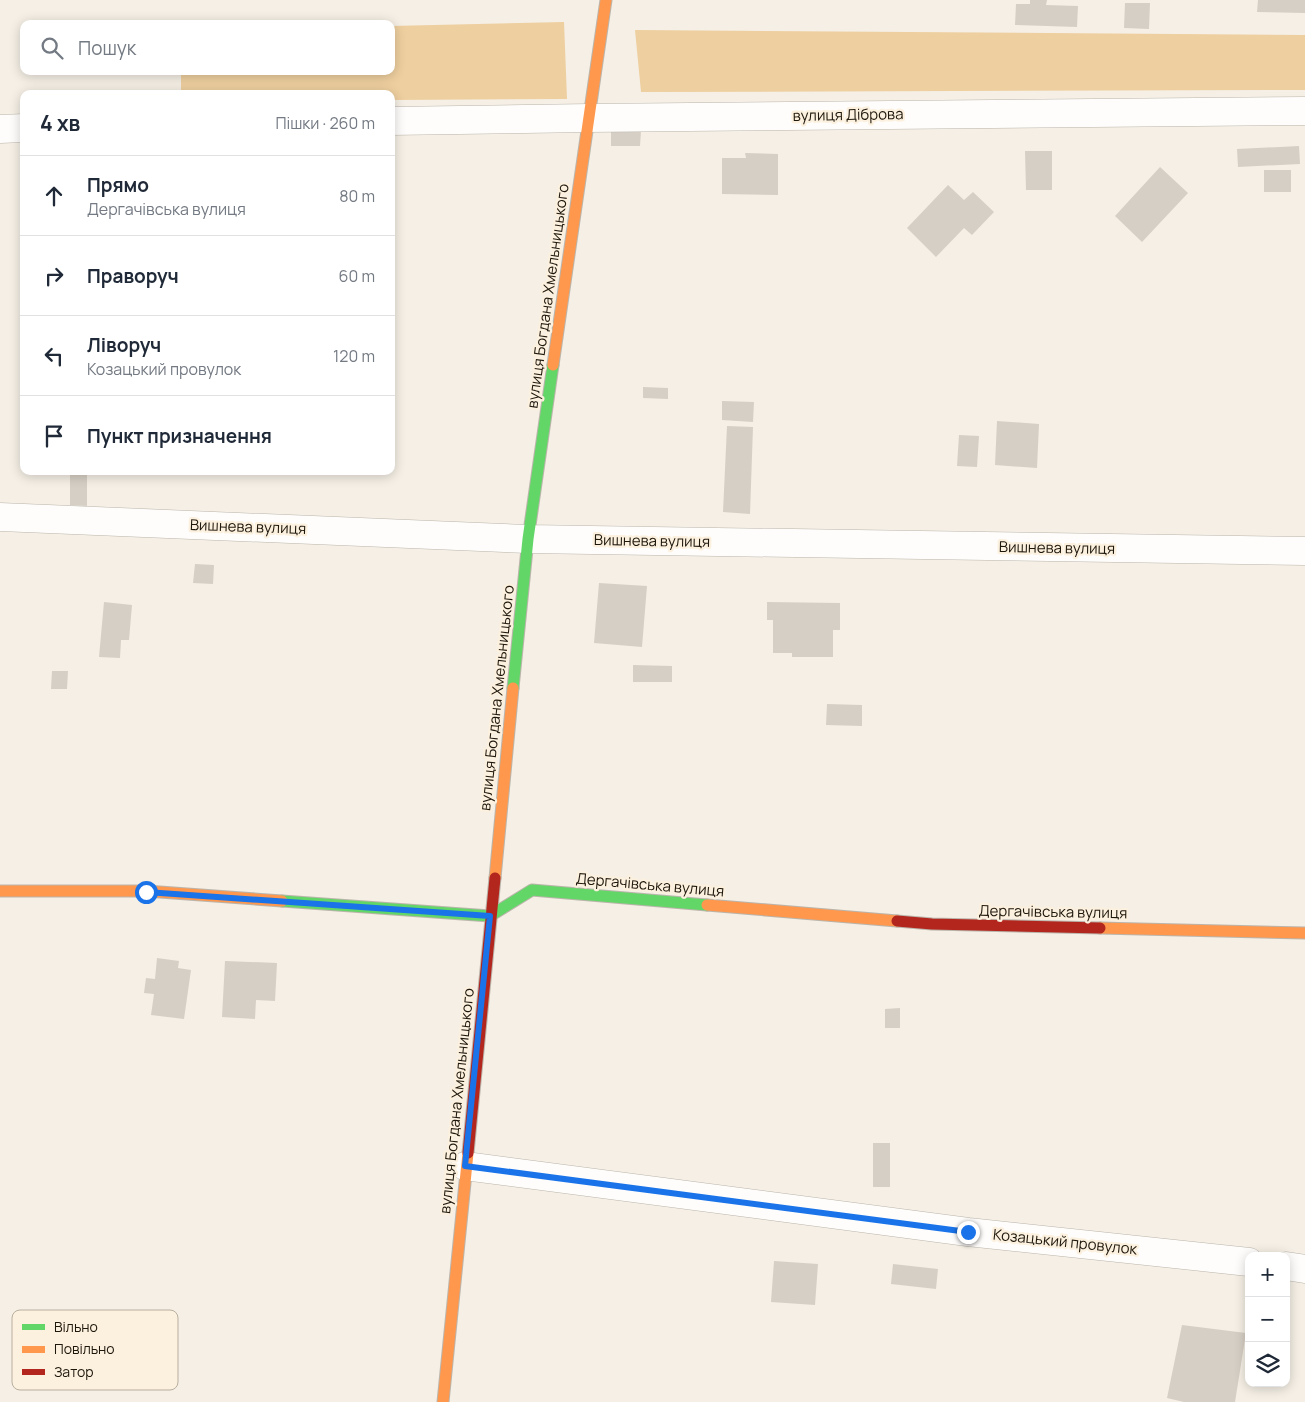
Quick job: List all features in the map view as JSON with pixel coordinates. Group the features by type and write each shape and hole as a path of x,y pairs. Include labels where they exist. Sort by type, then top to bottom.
{"street":[{"name":"вулиця Богдана Хмельницького","path":"442,1402 528,539 606,0"},
{"name":"вулиця Діброва","path":"395,121 1305,111"},
{"path":"0,129 20,128"},
{"name":"Вишнева вулиця","path":"0,517 528,539 1305,550"},
{"name":"Дергачівська вулиця","path":"490,916 532,890 932,924 1305,932"},
{"path":"0,891 146,892 490,916"},
{"name":"Козацький провулок","path":"465,1166 968,1232 1245,1262"},
{"path":"1290,1266 1305,1268"}],"shaded area":[{"path":"564,22 567,99 395,100 395,90 181,90 181,75 395,75 395,26"},
{"path":"635,30 1305,35 1305,90 641,92"}],"building":[{"path":"1030,0 1047,0 1046,5 1078,6 1077,27 1015,25 1016,4 1030,4"},
{"path":"1258,0 1305,0 1305,13 1257,12"},
{"path":"1125,3 1150,3 1149,29 1124,28"},
{"path":"611,130 641,131 640,146 611,146"},
{"path":"1299,146 1300,164 1238,167 1237,149"},
{"path":"1025,151 1052,151 1052,190 1026,190"},
{"path":"745,153 778,154 778,195 722,194 722,158 746,158"},
{"path":"1160,167 1188,193 1142,242 1115,216"},
{"path":"1264,170 1291,170 1291,192 1264,192"},
{"path":"948,185 964,200 973,192 994,212 972,235 964,228 936,257 907,228"},
{"path":"643,387 668,388 668,399 643,398"},
{"path":"722,401 754,402 753,422 722,420"},
{"path":"997,421 1039,424 1037,468 995,465"},
{"path":"727,426 753,427 750,514 723,512"},
{"path":"959,435 979,436 977,467 957,466"},
{"path":"70,475 87,475 87,506 70,505"},
{"path":"195,564 214,565 213,584 193,583"},
{"path":"599,583 647,586 642,647 594,643"},
{"path":"104,602 132,605 129,640 121,640 120,658 99,657"},
{"path":"767,602 840,603 840,630 833,630 833,657 792,657 792,653 773,653 773,620 767,620"},
{"path":"633,665 672,666 672,682 633,682"},
{"path":"52,671 68,671 67,689 51,689"},
{"path":"827,704 862,705 862,726 826,725"},
{"path":"157,958 179,961 178,968 191,970 184,1019 151,1015 154,994 144,993 146,978 155,979"},
{"path":"225,961 277,963 275,1001 256,1000 255,1019 222,1017"},
{"path":"900,1008 900,1028 885,1028 885,1009"},
{"path":"873,1143 890,1143 890,1187 873,1187"},
{"path":"774,1261 818,1264 815,1305 771,1302"},
{"path":"893,1264 938,1269 936,1289 891,1284"},
{"path":"1182,1325 1245,1333 1235,1402 1184,1402 1167,1398"}],"traffic: fast":[{"path":"513,688 528,539 553,365"},
{"path":"282,901 490,916 532,890 707,905"}],"traffic: slow":[{"path":"553,365 606,0"},
{"path":"495,878 513,688"},
{"path":"0,891 146,891 282,901"},
{"path":"707,905 897,921"},
{"path":"1100,928 1305,933"},
{"path":"443,1402 468,1153"}],"traffic: jam":[{"path":"468,1153 495,878"},
{"path":"897,921 932,924 1100,928"}],"route":[{"path":"146,892 490,916 465,1166 968,1232"}]}
